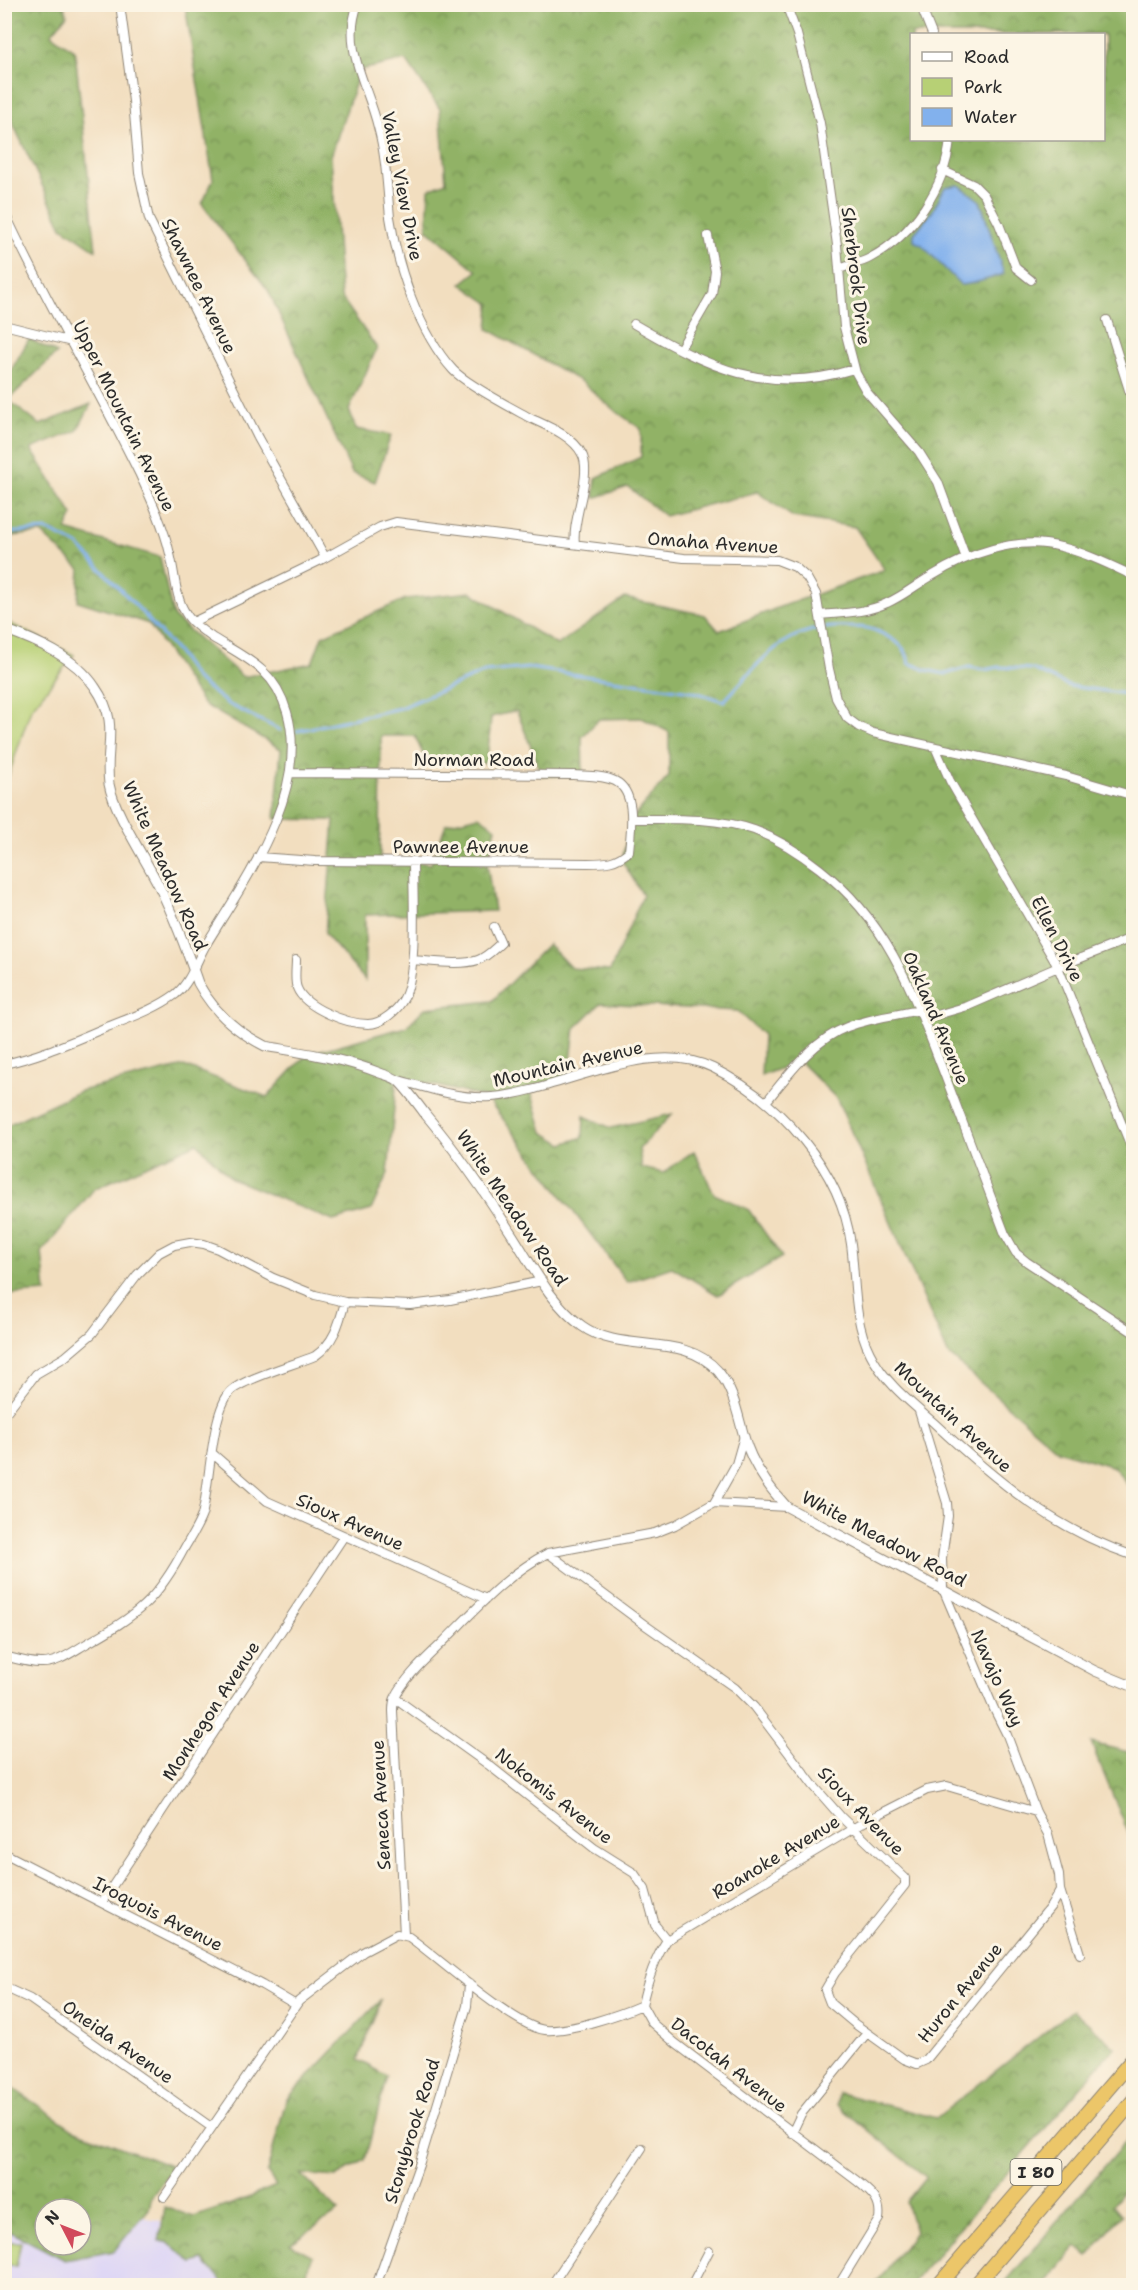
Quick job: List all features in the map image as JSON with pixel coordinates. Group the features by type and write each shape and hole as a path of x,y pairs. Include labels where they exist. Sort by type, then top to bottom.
{"highway":[{"name":"I 80","path":"938,2286 1134,2058"},
{"name":"I 80","path":"975,2286 1134,2100"}],"street":[{"name":"Shawnee Avenue","path":"120,4 133,101 139,173 149,219 258,438 325,557"},
{"name":"Valley View Drive","path":"358,4 352,24 354,55 378,127 386,168 393,236 417,314 433,344 461,378 556,431 577,447 583,456 584,484 575,543"},
{"name":"Sherbrook Drive","path":"786,4 813,90 828,179 844,327 854,369 866,391 920,452 938,482 966,558"},
{"path":"921,4 932,33"},
{"path":"839,269 868,259 892,244 909,229 931,197 948,156 950,141"},
{"path":"942,170 974,185 984,195 999,224 1016,268 1030,280"},
{"name":"Upper Mountain Avenue","path":"4,211 139,474 165,535 179,600 186,614 204,632 258,664 277,690 288,715 291,747 290,773 283,799 258,857 182,988 170,998 128,1019 39,1055 4,1064"},
{"path":"680,349 712,294 715,271 708,236"},
{"path":"1107,320 1134,406"},
{"path":"634,324 719,368 753,376 789,381 828,377 854,369"},
{"path":"4,325 72,342"},
{"name":"Omaha Avenue","path":"193,622 325,557 380,527 396,522 684,558 777,560 795,567 807,578 816,594 829,669 837,698 847,718 859,727 873,733 1066,776 1134,796"},
{"path":"820,618 885,604 966,558 978,553 1017,545 1059,546 1102,561 1134,576"},
{"name":"White Meadow Road","path":"4,628 45,646 75,666 83,672 102,699 110,728 109,774 112,793 160,887 205,996 219,1013 252,1040 265,1046 357,1064 397,1080 456,1150 558,1304 584,1328 598,1335 622,1341 670,1346 691,1352 715,1368 731,1391 744,1436 765,1481 787,1507 1095,1671 1134,1687"},
{"name":"Ellen Drive","path":"935,747 955,791 1058,967 1134,1154"},
{"name":"Norman Road","path":"290,773 573,775 606,778 617,782 628,796 632,819"},
{"name":"Pawnee Avenue","path":"258,857 315,861 610,862 620,859 629,851 632,819"},
{"name":"Oakland Avenue","path":"632,819 700,820 753,830 804,856 844,889 882,934 920,1010 1005,1234 1016,1253 1134,1333"},
{"path":"296,960 296,987 307,1000 326,1013 346,1021 370,1025 398,1008 410,986 413,861"},
{"path":"412,960 455,962 478,960 492,952 501,943 494,927"},
{"path":"923,1019 968,1006 1134,937"},
{"path":"766,1102 803,1060 836,1033 861,1022 920,1010"},
{"name":"Mountain Avenue","path":"397,1080 454,1096 491,1097 547,1087 623,1064 665,1059 697,1062 713,1068 759,1096 798,1135 821,1164 846,1222 859,1317 869,1352 892,1384 918,1410 998,1480 1039,1511 1106,1545 1134,1556"},
{"path":"4,1415 36,1374 65,1357 92,1334 137,1275 159,1253 174,1245 190,1242 204,1244 273,1278 315,1295 345,1302 420,1304 542,1281"},
{"path":"4,1656 41,1664 58,1660 119,1626 145,1606 167,1580 201,1516 213,1454 215,1428 230,1392 244,1383 315,1356 325,1349 338,1329 345,1302"},
{"name":"Navajo Way","path":"918,1410 947,1503 948,1516 942,1558 943,1589 994,1710 1007,1735 1036,1812 1048,1834 1059,1875 1060,1890 1080,1954"},
{"path":"395,1698 420,1664 486,1599 501,1585 548,1553 655,1533 675,1525 714,1503 736,1464 744,1436"},
{"name":"Sioux Avenue","path":"213,1454 267,1501 486,1599"},
{"path":"714,1503 787,1507"},
{"name":"Monhegon Avenue","path":"102,1902 344,1536"},
{"name":"Sioux Avenue","path":"548,1553 735,1688 754,1707 813,1785 853,1829 905,1878 905,1885 835,1973 825,1990 830,2003 867,2033"},
{"name":"Seneca Avenue","path":"395,1698 393,1742 404,1935"},
{"name":"Nokomis Avenue","path":"395,1698 490,1766 594,1848 633,1873 645,1888 655,1925 667,1940"},
{"name":"Roanoke Avenue","path":"667,1940 853,1829 906,1799 927,1790 947,1785 1036,1812"},
{"name":"Iroquois Avenue","path":"4,1853 296,2005"},
{"name":"Huron Avenue","path":"867,2033 904,2059 916,2064 926,2060 1051,1906 1060,1890"},
{"path":"164,2197 296,2005 363,1952 397,1934 404,1935 424,1948 469,1984 528,2024 543,2030 567,2029 642,2005 646,1984 657,1954 667,1940"},
{"name":"Stonybrook Road","path":"376,2286 419,2165 467,2006 469,1984"},
{"name":"Oneida Avenue","path":"4,1987 30,1999 211,2127"},
{"name":"Dacotah Avenue","path":"642,2005 652,2023 675,2043 857,2181 877,2199 879,2219 838,2286"},
{"path":"792,2133 801,2114 867,2033"},
{"path":"551,2286 642,2148"},
{"path":"694,2286 694,2280 709,2251"}],"shaded area":[{"path":"143,2217 161,2221 159,2242 167,2242 193,2263 203,2259 224,2285 5,2286 5,2238 11,2232 33,2243 33,2257 59,2257 65,2260 93,2257 93,2255 114,2251"}],"green space":[{"path":"5,4 64,5 67,15 51,34 75,51 96,250 62,227 5,107"},
{"path":"185,5 1129,5 1134,22 1133,1492 1114,1467 1058,1450 948,1354 837,1099 799,1061 761,1076 763,1035 737,1011 601,1003 575,1028 569,1077 530,1088 543,1132 563,1144 583,1137 584,1116 611,1128 672,1114 639,1149 642,1168 663,1173 694,1151 714,1194 748,1209 782,1257 718,1295 672,1267 627,1282 487,1098 397,1076 388,1173 371,1210 333,1221 231,1178 197,1143 94,1189 42,1252 46,1292 5,1295 5,1126 80,1091 184,1066 267,1097 307,1054 406,1027 425,1008 492,1001 548,944 571,968 610,971 643,895 622,861 630,821 669,776 669,732 642,718 599,719 582,737 583,776 542,776 517,711 491,717 487,763 426,761 415,736 381,736 380,858 431,864 446,824 479,816 496,828 487,863 494,911 365,915 365,980 325,934 334,820 275,819 281,749 203,704 149,624 78,601 80,569 41,533 11,536 5,545 5,381 29,339 57,353 8,400 40,425 91,404 77,431 31,449 73,515 66,530 160,557 173,616 243,677 312,663 322,636 406,599 471,592 557,645 625,598 705,615 719,631 885,570 855,527 793,517 757,492 665,516 628,487 594,498 596,478 641,457 641,429 614,410 582,382 488,329 490,304 461,284 477,271 427,229 429,189 446,182 440,109 406,60 360,70 331,156 341,297 377,348 349,410 356,429 391,435 375,482 352,473 268,290 202,204 213,180"},
{"path":"5,621 74,655 31,709 5,786"},
{"path":"1091,1743 1133,1753 1133,1844"},
{"path":"381,2000 358,2060 387,2076 365,2160 336,2177 300,2174 339,2211 290,2244 313,2256 300,2285 224,2285 203,2260 193,2263 167,2242 159,2242 165,2207 194,2217 276,2186 267,2172 286,2100"},
{"path":"1073,2010 1115,2047 911,2285 875,2285 915,2232 906,2202 926,2177 837,2105 839,2093 936,2118"},
{"path":"5,2083 73,2129 173,2167 152,2196 149,2209 114,2251 93,2255 93,2197 33,2197 33,2243 11,2232 5,2238"},
{"path":"1133,2133 1133,2179 1112,2205 1122,2215 1088,2256 1076,2246 1045,2285 1003,2285"},
{"path":"4,2242 21,2242 16,2267 5,2265"},
{"path":"59,2257 81,2257 65,2260"}],"water":[{"path":"959,185 980,201 1004,274 961,285 922,245 914,241 914,234 932,212 945,187"}],"waterway":[{"path":"4,533 47,530 78,545 141,611 177,652 196,679 228,704 280,730"},
{"path":"297,731 400,708 485,672 529,668 691,691 724,701 764,658 791,638 808,631 848,627 870,629 892,639 906,653 909,663 926,670 946,674 969,667 984,670 999,667 1032,669 1069,686 1134,695"}]}
